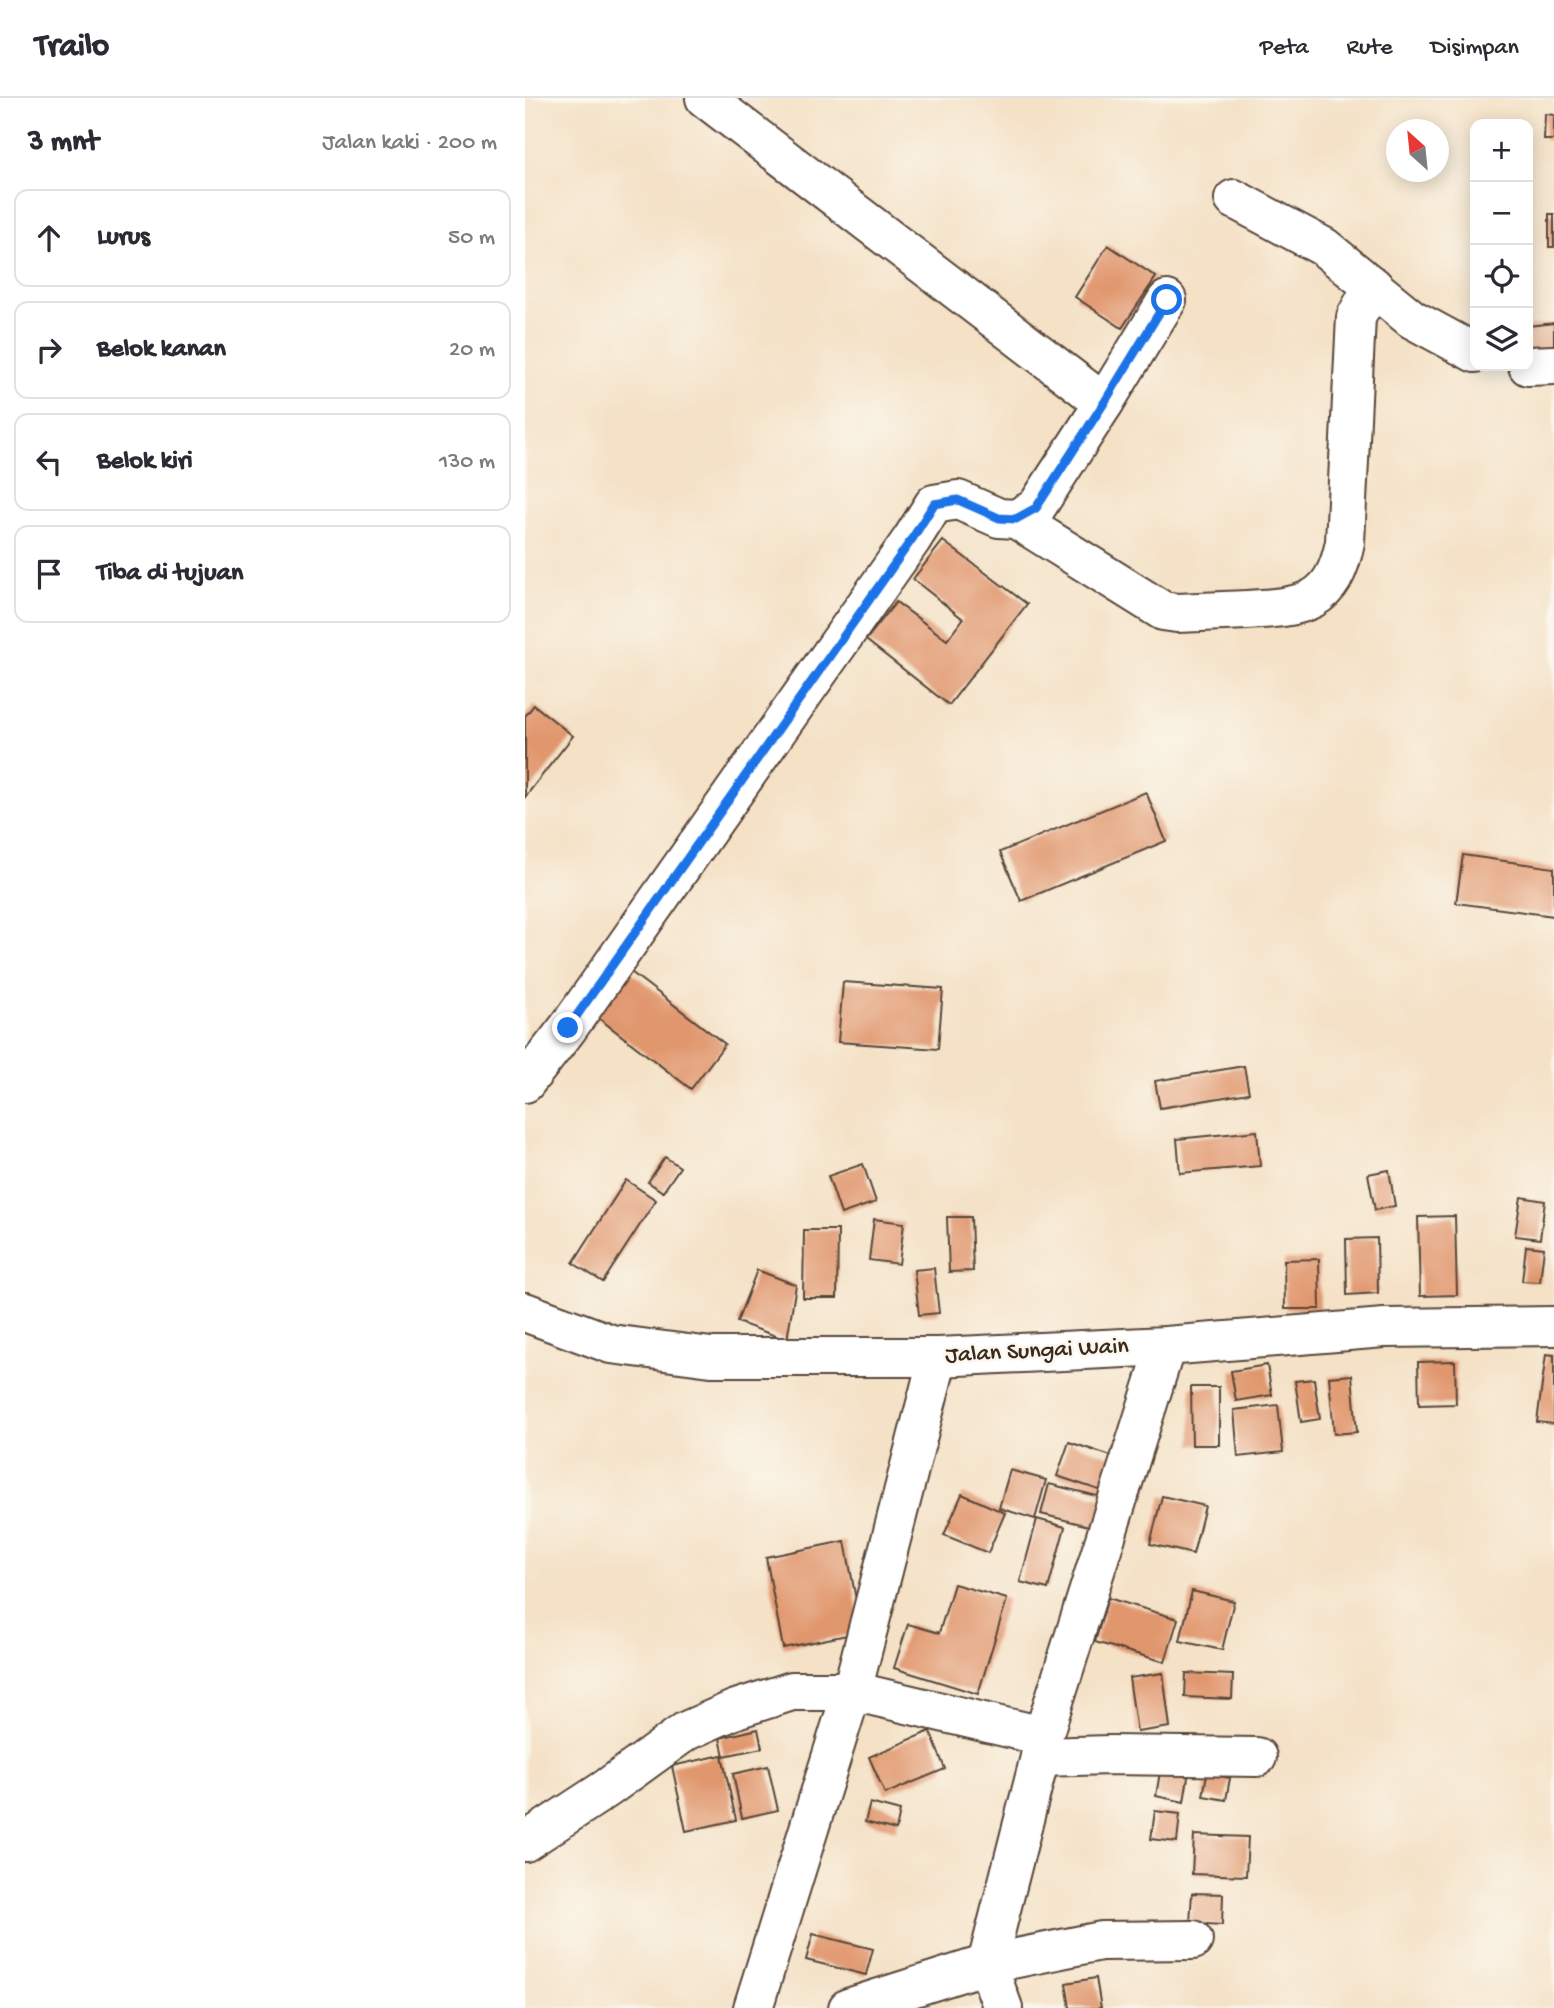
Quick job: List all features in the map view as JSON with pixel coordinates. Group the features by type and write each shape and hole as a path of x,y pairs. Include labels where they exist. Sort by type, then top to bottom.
{"street":[{"path":"705,98 1104,403"},
{"path":"1234,199 1324,247 1412,319 1470,350"},
{"path":"525,1083 584,1005 934,504 958,500 999,518 1016,519 1163,611 1177,613 1289,608 1313,599 1330,584 1341,562 1346,542 1356,317 1373,285"},
{"path":"1016,519 1036,508 1167,300"},
{"path":"1533,366 1554,365"},
{"name":"Jalan Sungai Wain","path":"525,1312 611,1344 711,1357 938,1357 1166,1346 1384,1328 1554,1326"},
{"path":"1003,2008 987,1964 1042,1747 1166,1346"},
{"path":"753,2008 852,1691 938,1357"},
{"path":"525,1842 605,1790 686,1731 736,1709 792,1691 852,1691 1042,1747 1110,1755 1257,1757"},
{"path":"848,2008 987,1964 1101,1941 1193,1940"}],"building":[{"path":"1545,114 1554,115 1554,140 1544,140"},
{"path":"1549,214 1554,214 1554,247 1549,247"},
{"path":"1108,245 1156,277 1122,328 1075,297"},
{"path":"1554,323 1554,363 1533,365 1533,325"},
{"path":"943,541 1027,604 949,705 866,640 896,602 947,640 963,619 913,579"},
{"path":"534,705 573,736 525,797 525,716"},
{"path":"1146,792 1166,841 1021,901 1000,852"},
{"path":"1463,855 1554,868 1554,916 1456,903"},
{"path":"631,972 725,1044 691,1089 596,1016"},
{"path":"843,982 943,989 938,1049 838,1042"},
{"path":"1244,1066 1249,1093 1160,1108 1155,1081"},
{"path":"1257,1131 1260,1166 1180,1173 1177,1139"},
{"path":"665,1157 680,1167 663,1192 648,1182"},
{"path":"863,1164 876,1202 841,1214 828,1176"},
{"path":"1389,1170 1395,1206 1375,1210 1368,1174"},
{"path":"626,1180 656,1200 603,1282 573,1263"},
{"path":"1521,1197 1545,1201 1540,1239 1515,1236"},
{"path":"1455,1216 1457,1295 1420,1296 1418,1217"},
{"path":"947,1217 971,1217 973,1271 949,1272"},
{"path":"874,1219 904,1223 899,1264 869,1260"},
{"path":"804,1230 838,1230 837,1298 803,1298"},
{"path":"1377,1238 1378,1293 1347,1295 1346,1239"},
{"path":"1526,1246 1544,1248 1540,1282 1522,1281"},
{"path":"1319,1259 1320,1309 1285,1309 1284,1260"},
{"path":"934,1268 939,1313 919,1315 914,1270"},
{"path":"757,1270 796,1285 787,1340 737,1322"},
{"path":"1546,1354 1554,1355 1554,1424 1537,1422"},
{"path":"1455,1361 1456,1404 1419,1405 1418,1362"},
{"path":"1267,1365 1272,1395 1236,1401 1231,1371"},
{"path":"1352,1375 1357,1432 1334,1434 1329,1377"},
{"path":"1314,1379 1320,1419 1301,1422 1295,1381"},
{"path":"1191,1387 1219,1387 1219,1445 1192,1445"},
{"path":"1278,1405 1283,1452 1238,1457 1234,1410"},
{"path":"1069,1442 1126,1461 1114,1495 1057,1476"},
{"path":"1010,1470 1046,1480 1035,1519 999,1508"},
{"path":"1049,1484 1109,1499 1101,1529 1041,1514"},
{"path":"962,1494 1005,1513 988,1553 944,1535"},
{"path":"1162,1496 1205,1506 1193,1554 1150,1544"},
{"path":"1037,1519 1065,1527 1048,1589 1020,1582"},
{"path":"845,1541 862,1632 783,1648 766,1557"},
{"path":"954,1584 1007,1599 978,1694 894,1668 908,1624 939,1633"},
{"path":"1192,1591 1234,1601 1222,1650 1180,1641"},
{"path":"1108,1598 1178,1619 1165,1662 1095,1642"},
{"path":"1163,1673 1170,1727 1137,1732 1129,1678"},
{"path":"1186,1673 1233,1675 1232,1699 1185,1697"},
{"path":"758,1729 762,1748 724,1756 720,1738"},
{"path":"930,1731 945,1769 885,1794 869,1757"},
{"path":"722,1755 736,1820 686,1831 672,1766"},
{"path":"768,1766 778,1810 742,1818 733,1774"},
{"path":"1161,1766 1189,1771 1184,1802 1156,1796"},
{"path":"1207,1774 1230,1778 1226,1800 1203,1796"},
{"path":"870,1803 900,1811 896,1830 865,1822"},
{"path":"1155,1811 1180,1814 1177,1842 1151,1839"},
{"path":"1194,1835 1248,1837 1246,1876 1192,1874"},
{"path":"1192,1893 1223,1894 1222,1925 1190,1923"},
{"path":"813,1934 873,1949 866,1975 806,1960"},
{"path":"1096,1978 1101,2008 1070,2008 1066,1983"}],"route":[{"path":"568,1028 934,504 958,500 999,518 1016,519 1036,508 1167,300"}]}
